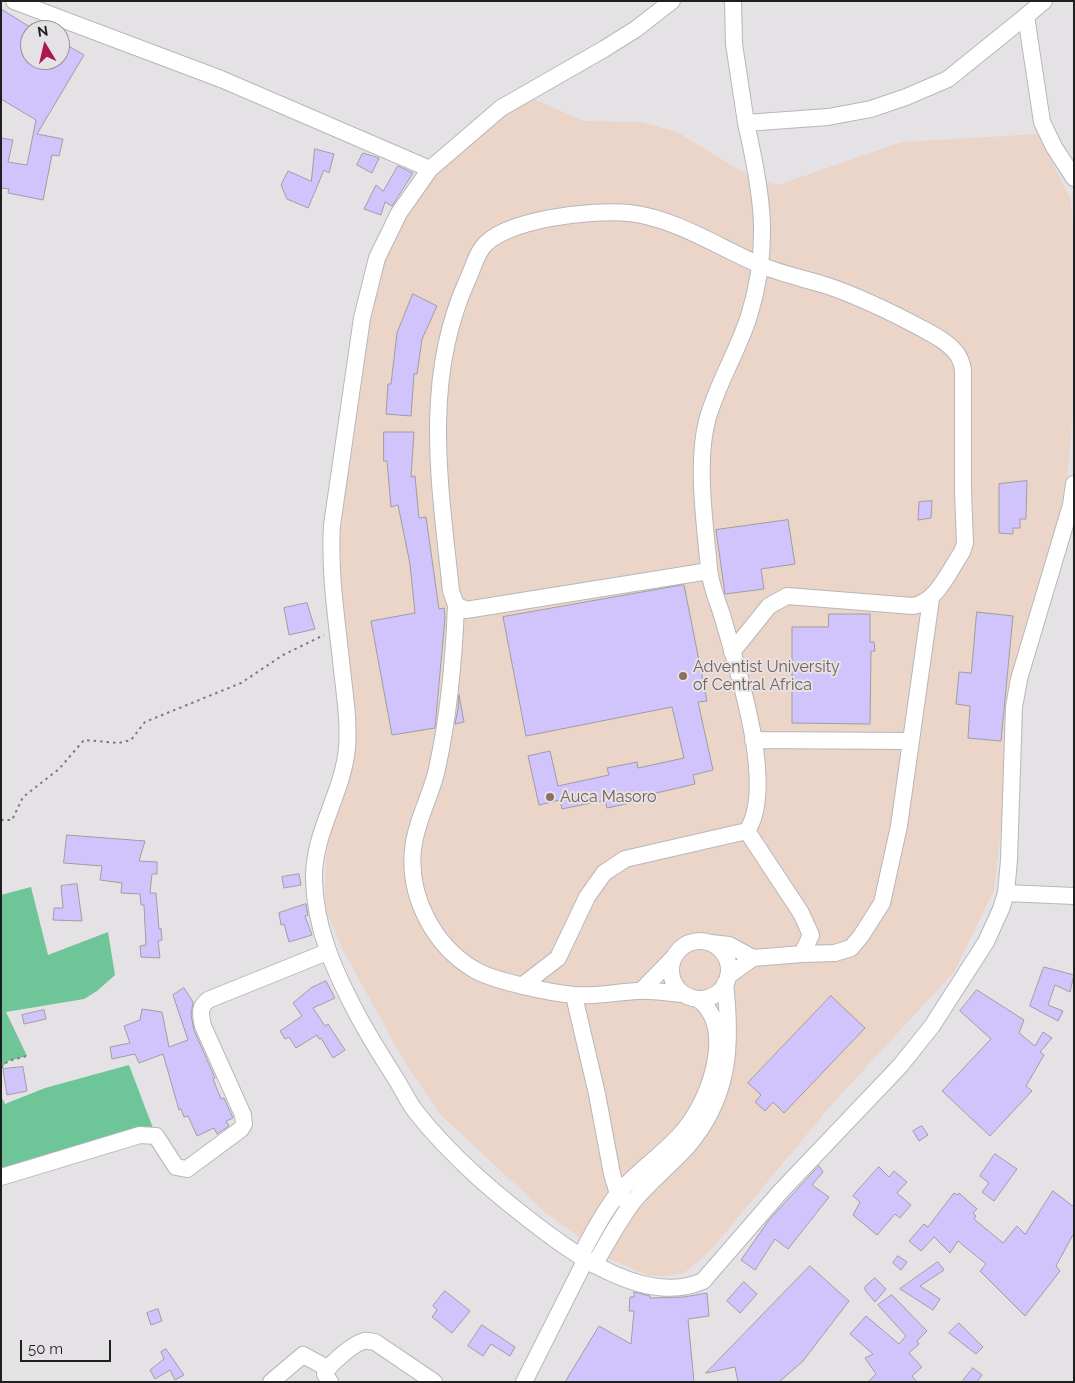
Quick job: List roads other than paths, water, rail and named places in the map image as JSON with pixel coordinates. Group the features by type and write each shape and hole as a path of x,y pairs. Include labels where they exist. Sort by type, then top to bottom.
{"street":[{"path":"14,1 220,79 430,169"},
{"path":"672,1 612,44 501,108 457,143 430,169 399,213 377,258 362,318 332,525 330,556 347,711 347,747 343,771 317,848 314,877 316,911 327,952 376,1050 414,1111 460,1162 498,1197 586,1261 654,1288 688,1288 703,1281 787,1185 900,1066 932,1026 986,942 1006,893 1009,860 1014,707 1019,679 1071,505 1074,484"},
{"path":"523,985 558,958 587,897 604,873 614,864 625,859 747,831 753,822 757,799 757,766 745,700 709,571 702,470 707,422 749,317 762,265 763,214 734,44 733,1"},
{"path":"746,123 828,116 870,110 906,98 948,79 1044,1"},
{"path":"1026,16 1042,122 1054,147 1074,178"},
{"path":"732,652 769,606 787,596 913,606 923,604 931,599 962,552 965,543 963,492 964,370 959,356 939,338 892,312 831,287 762,265 653,218 629,213 607,212 552,218 503,231 482,249 459,300 447,339 440,376 436,437 451,591 456,604 450,703 437,771 414,848 417,889 425,915 436,935 456,956 476,970 523,985 574,996 641,991 691,996 714,995 727,980 753,958"},
{"path":"456,604 466,610 709,571"},
{"path":"641,991 679,950 693,942 729,945 753,958 835,953 851,948 862,936 882,903 899,826 931,599"},
{"path":"753,740 911,741"},
{"path":"747,831 807,924 810,935 802,954"},
{"path":"1006,893 1074,896"},
{"path":"586,1261 631,1205 686,1148 712,1106 722,1084 728,1059 730,1025 728,968 722,952 709,943"},
{"path":"1,1177 140,1135 156,1136 176,1167 187,1168 240,1129 244,1124 243,1115 203,1026 200,1011 202,1005 208,1000 327,952"},
{"path":"524,1382 586,1261 608,1207 618,1194 684,1130 700,1103 713,1072 718,1036 711,1012 673,981 671,965 674,957"},
{"path":"574,996 618,1194 631,1205"},
{"path":"271,1382 303,1355 329,1375 357,1344 365,1340 375,1342 434,1382"}],"place":[{"name":"Adventist University of Central Africa","path":"683,676"},
{"name":"Auca Masoro","path":"550,797"}]}
